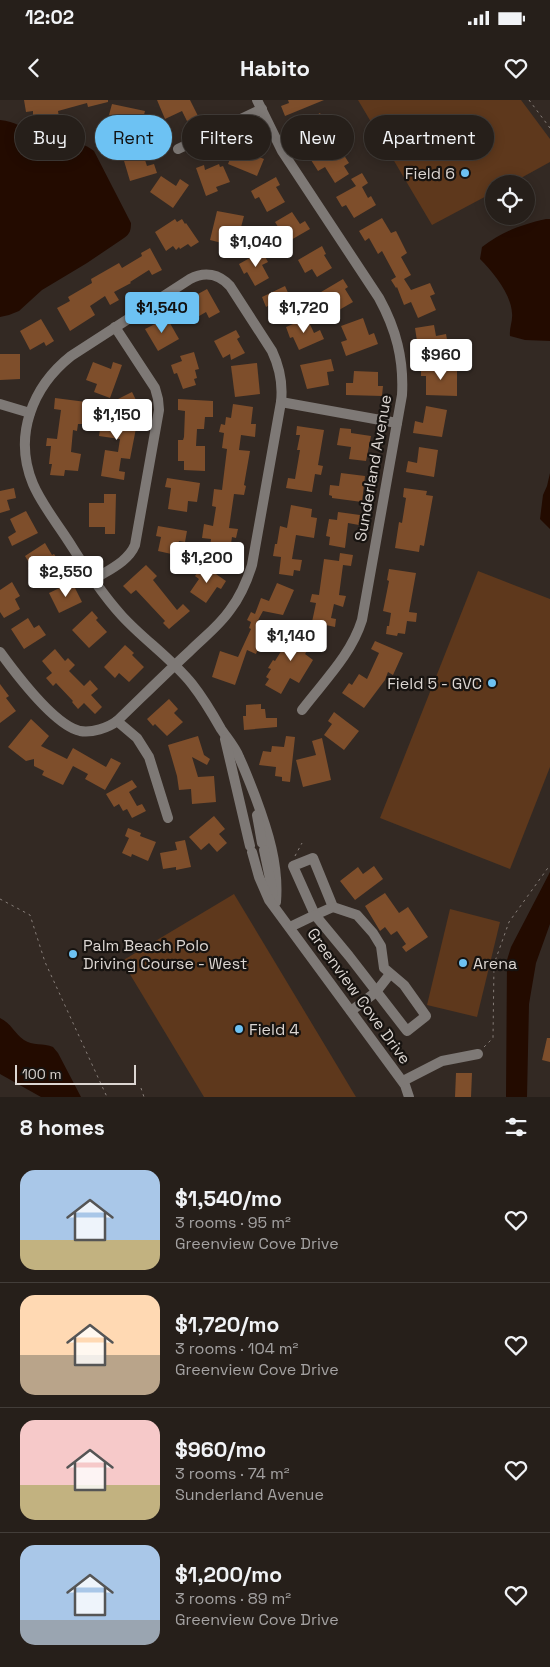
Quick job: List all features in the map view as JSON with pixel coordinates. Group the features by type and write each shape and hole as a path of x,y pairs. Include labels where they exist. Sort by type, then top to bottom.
{"street":[{"path":"178,149 259,105"},
{"name":"Sunderland Avenue","path":"259,105 282,151 379,298 397,339 402,364 402,395 362,620 358,633 344,657 302,710"},
{"name":"Greenview Cove Drive","path":"175,665 230,611 246,582 252,565 281,402 280,374 272,351 230,286 217,276 200,274 190,278 60,365 42,387 30,413 25,442 27,464 33,484 40,497 93,580 122,616 175,665 206,703 239,756 267,829 278,885 276,902"},
{"path":"93,580 129,556 135,545 159,410 155,388 116,327"},
{"path":"281,402 397,423"},
{"path":"0,404 30,413"},
{"path":"0,652 33,694 68,726 87,732 106,727 117,721 175,665"},
{"path":"117,721 137,738 149,757 168,818"},
{"name":"Greenview Cove Drive","path":"224,734 251,849 259,877 269,900 406,1085 409,1097"},
{"name":"Greenview Cove Drive","path":"251,786 272,892 281,915"},
{"path":"290,927 315,915 334,907 357,915 374,933 381,946 384,968 404,986 426,1016 407,1031 315,915 292,866 313,858 334,907"},
{"path":"351,1011 376,992 390,974"},
{"path":"403,1081 442,1060 478,1054"}],"path":[{"path":"529,100 550,128"},
{"path":"478,1054 493,1038 494,964 509,922 550,865"},
{"path":"0,899 30,915 45,962 107,1097"},
{"path":"142,1088 144,1097"}],"shaded area":[{"name":"Field 6","path":"358,100 521,100 550,139 550,162 526,175 485,175 485,197 432,225 394,160 494,160 494,115 367,115"},
{"path":"0,120 15,124 15,160 85,160 85,146 94,151 95,160 99,160 131,223 131,228 128,235 124,238 42,290 19,311 0,317"},
{"path":"550,219 550,341 525,340 510,336 512,316 508,298 490,270 480,259 482,247 512,229 525,225 535,225 535,222"},
{"path":"550,473 550,529 540,519 543,495"},
{"name":"Field 5 - GVC","path":"478,571 550,599 550,767 510,869 380,818"},
{"path":"550,872 550,924 536,963 529,1004 527,1097 506,1097 507,960 511,947"},
{"name":"Field 4","path":"234,894 356,1097 204,1097 122,961"},
{"name":"Arena","path":"450,909 500,922 477,1017 427,1005"},
{"path":"0,1018 27,1042 53,1047 81,1097 41,1097 0,1074"}],"building":[{"path":"24,100 108,100 108,102 88,107 87,103 58,111 59,115 33,115 33,111 26,112"},
{"path":"157,100 190,100 198,115 184,115 182,111 172,116 163,115"},
{"path":"288,100 324,100 285,115 281,106 289,103"},
{"path":"112,104 145,111 144,115 109,115"},
{"path":"124,160 145,160 147,166 154,164 157,173 130,181"},
{"path":"230,160 264,160 257,176 228,164"},
{"path":"311,160 347,160 349,163 344,166 349,174 335,183 325,167 318,171"},
{"path":"219,164 220,167 223,166 230,182 216,187 218,191 206,196 196,168 204,165 205,170"},
{"path":"362,173 368,183 362,187 368,198 371,196 376,205 354,218 346,205 342,207 336,197 356,186 351,179"},
{"path":"161,176 176,186 180,179 189,185 173,208 150,192"},
{"path":"276,177 280,185 276,187 285,202 267,212 259,197 255,199 251,191"},
{"path":"217,211 244,216 233,257 223,255 226,244 210,240"},
{"path":"292,212 300,224 305,221 310,229 284,244 277,232 280,230 275,222"},
{"path":"382,218 391,233 396,231 407,253 401,257 411,275 404,279 411,290 430,283 435,294 430,296 436,310 418,318 411,302 404,305 397,287 391,280 396,277 382,251 378,254 369,238 365,241 359,231"},
{"path":"175,219 177,222 182,219 199,242 191,247 188,244 176,250 173,246 166,251 155,232"},
{"path":"322,246 326,254 324,255 332,268 317,277 312,269 305,273 298,260"},
{"path":"150,248 162,270 152,275 149,270 114,292 119,300 110,305 105,296 90,306 95,315 70,331 57,308 70,301 68,297 92,283 91,279 119,263 122,268 142,256 141,253"},
{"path":"262,251 268,262 262,265 269,278 255,286 247,272 244,274 239,264"},
{"path":"343,279 348,287 345,289 353,302 339,310 333,301 323,307 316,295"},
{"path":"285,286 295,308 280,316 278,312 275,313 271,304 266,307 262,297"},
{"path":"207,289 220,312 209,318 206,312 194,319 185,305 199,297 198,294"},
{"path":"167,318 179,339 158,351 145,329"},
{"path":"307,318 314,333 320,330 324,339 299,350 293,337 290,338 286,327"},
{"path":"363,318 369,335 374,333 378,344 346,356 341,342 347,340 341,326"},
{"path":"41,319 54,341 46,346 44,342 30,350 20,331"},
{"path":"434,325 436,336 446,334 448,345 444,346 445,354 430,357 426,339 417,341 415,328"},
{"path":"236,330 240,337 237,339 245,353 231,360 230,354 223,358 214,341"},
{"path":"194,352 199,369 195,370 197,378 194,379 196,385 183,389 177,373 174,374 171,365 182,361 180,356"},
{"path":"0,354 20,354 20,379 0,380"},
{"path":"331,359 334,371 327,372 329,385 307,389 300,365"},
{"path":"93,362 111,369 113,362 122,365 110,398 94,392 97,384 86,380"},
{"path":"257,363 260,394 235,397 231,366"},
{"path":"421,366 457,367 457,396 426,395 426,376 421,376"},
{"path":"354,371 378,372 378,386 383,386 382,396 346,395 346,383 353,383"},
{"path":"132,392 138,404 133,406 116,400"},
{"path":"55,398 86,402 83,424 78,424 77,431 73,430 71,452 81,454 78,471 65,470 64,476 50,475 52,464 49,464 51,446 46,446 47,438 57,439 61,410 54,409"},
{"path":"178,399 213,401 213,417 205,417 204,429 197,429 196,446 205,446 205,471 184,470 184,461 178,461 178,440 183,440 184,437 185,411 178,410"},
{"path":"233,404 253,407 251,424 256,424 255,437 241,435 239,450 250,451 244,495 234,494 229,528 238,529 236,538 232,537 229,557 209,554 211,539 202,538 204,524 213,526 216,507 212,506 214,489 222,490 227,449 222,448 224,433 219,432 221,424 225,425 226,417 231,418"},
{"path":"426,406 447,410 442,437 413,433 415,421 423,423"},
{"path":"103,410 138,418 130,459 121,458 119,471 125,472 124,480 101,476 105,450 118,452 120,439 99,436"},
{"path":"297,426 324,430 318,465 323,466 321,475 315,474 312,492 286,488 288,478 295,479 300,450 297,450 300,435 296,435"},
{"path":"340,428 351,429 351,433 371,436 366,461 349,459 351,447 337,445"},
{"path":"419,447 438,450 434,477 406,472 408,461 417,463"},
{"path":"341,473 365,476 362,502 332,498 329,495 330,485 339,486"},
{"path":"167,478 200,483 197,502 188,501 187,512 168,509 171,488 165,487"},
{"path":"14,488 16,498 7,500 10,510 0,513 0,491"},
{"path":"404,488 427,491 426,495 433,496 424,546 420,545 419,552 395,548 399,522 402,523 406,498 403,497"},
{"path":"104,494 116,494 115,534 105,534 105,527 89,527 89,503 104,503"},
{"path":"291,505 312,509 311,517 317,518 314,538 296,535 292,559 302,560 300,571 294,570 293,576 279,574 281,557 273,556 280,526 287,528"},
{"path":"26,511 38,533 12,546 8,537 16,532 10,519"},
{"path":"338,512 360,515 359,525 348,523 345,548 329,545 330,537 326,536 329,519 337,520"},
{"path":"158,526 187,531 185,542 179,541 176,555 158,551 161,537 156,536"},
{"path":"45,543 52,555 54,554 60,563 34,579 28,568 31,566 25,556"},
{"path":"340,553 353,555 351,566 343,565 339,595 346,596 343,607 334,604 331,618 336,619 335,627 312,622 316,603 310,602 312,594 319,595 324,559 339,561"},
{"path":"146,565 157,576 153,580 177,610 183,604 190,611 169,629 163,623 165,621 136,590 131,594 123,586"},
{"path":"203,565 226,581 221,589 217,587 206,603 190,592 199,579 195,576"},
{"path":"389,569 416,573 409,612 417,613 416,622 407,621 405,634 398,633 397,636 386,634 391,613 383,611 389,581 387,580"},
{"path":"12,582 20,596 15,599 20,609 4,618 0,612 0,590"},
{"path":"72,582 82,602 59,613 49,593"},
{"path":"277,583 294,590 283,615 263,611 257,622 270,628 266,635 269,636 262,651 258,649 256,654 247,650 235,685 212,677 220,651 238,657 251,629 249,628 251,622 247,620 251,612 255,614 261,598 269,601"},
{"path":"92,611 98,618 96,620 107,632 89,648 72,630"},
{"path":"28,618 34,628 39,625 46,635 24,649 11,629"},
{"path":"300,629 312,637 314,635 320,639 316,646 312,644 305,654 313,660 299,683 290,678 281,694 265,685 269,679 266,677 271,669 268,668 273,660 275,661 288,640 292,642"},
{"path":"375,641 403,653 393,675 388,672 385,680 364,708 342,693 349,683 352,685 359,674 367,679 379,653 371,649"},
{"path":"125,645 134,653 132,655 144,667 129,682 119,673 115,678 104,667"},
{"path":"55,649 65,661 68,658 75,665 69,671 84,686 90,680 98,689 91,695 102,707 95,714 84,703 78,709 56,683 53,686 46,678 52,673 42,661"},
{"path":"0,684 9,696 6,698 16,711 0,723"},
{"path":"169,699 178,709 174,713 183,722 167,736 147,719"},
{"path":"261,704 261,709 265,709 266,718 277,718 277,727 244,730 243,716 246,716 246,705"},
{"path":"334,712 359,731 344,750 324,735 332,724 328,721"},
{"path":"31,719 49,736 41,746 67,759 73,748 106,767 111,758 121,763 105,790 85,779 88,774 73,766 63,785 42,775 44,771 34,766 34,759 26,761 8,747"},
{"path":"198,736 204,755 210,759 207,765 192,757 198,777 214,776 216,802 192,804 191,789 179,790 168,745"},
{"path":"286,736 295,737 290,782 282,781 282,777 275,776 276,767 259,765 263,751 271,752 272,746 284,747"},
{"path":"322,738 331,780 303,787 296,760 316,755 312,741"},
{"path":"132,780 137,787 129,792 137,806 142,804 146,811 132,818 127,809 123,811 119,804 114,807 106,794"},
{"path":"214,816 225,829 219,834 227,843 217,852 209,843 201,850 189,837"},
{"path":"128,828 141,833 140,836 156,842 148,861 132,854 131,857 122,853 129,838 125,836"},
{"path":"185,840 191,867 176,870 176,867 163,869 160,853 177,850 175,842"},
{"path":"374,866 383,879 355,900 340,881 358,867 363,874"},
{"path":"385,893 399,913 408,907 428,937 406,952 402,947 406,944 397,931 391,935 385,927 380,931 365,906"},
{"path":"547,1038 550,1038 550,1062 542,1060"},
{"path":"456,1073 472,1073 471,1097 455,1097"}],"place":[{"name":"Field 6","path":"465,173"},
{"name":"Field 5 - GVC","path":"492,683"},
{"name":"Palm Beach Polo Driving Course - West","path":"73,954"},
{"name":"Arena","path":"463,963"},
{"name":"Field 4","path":"239,1029"}]}
